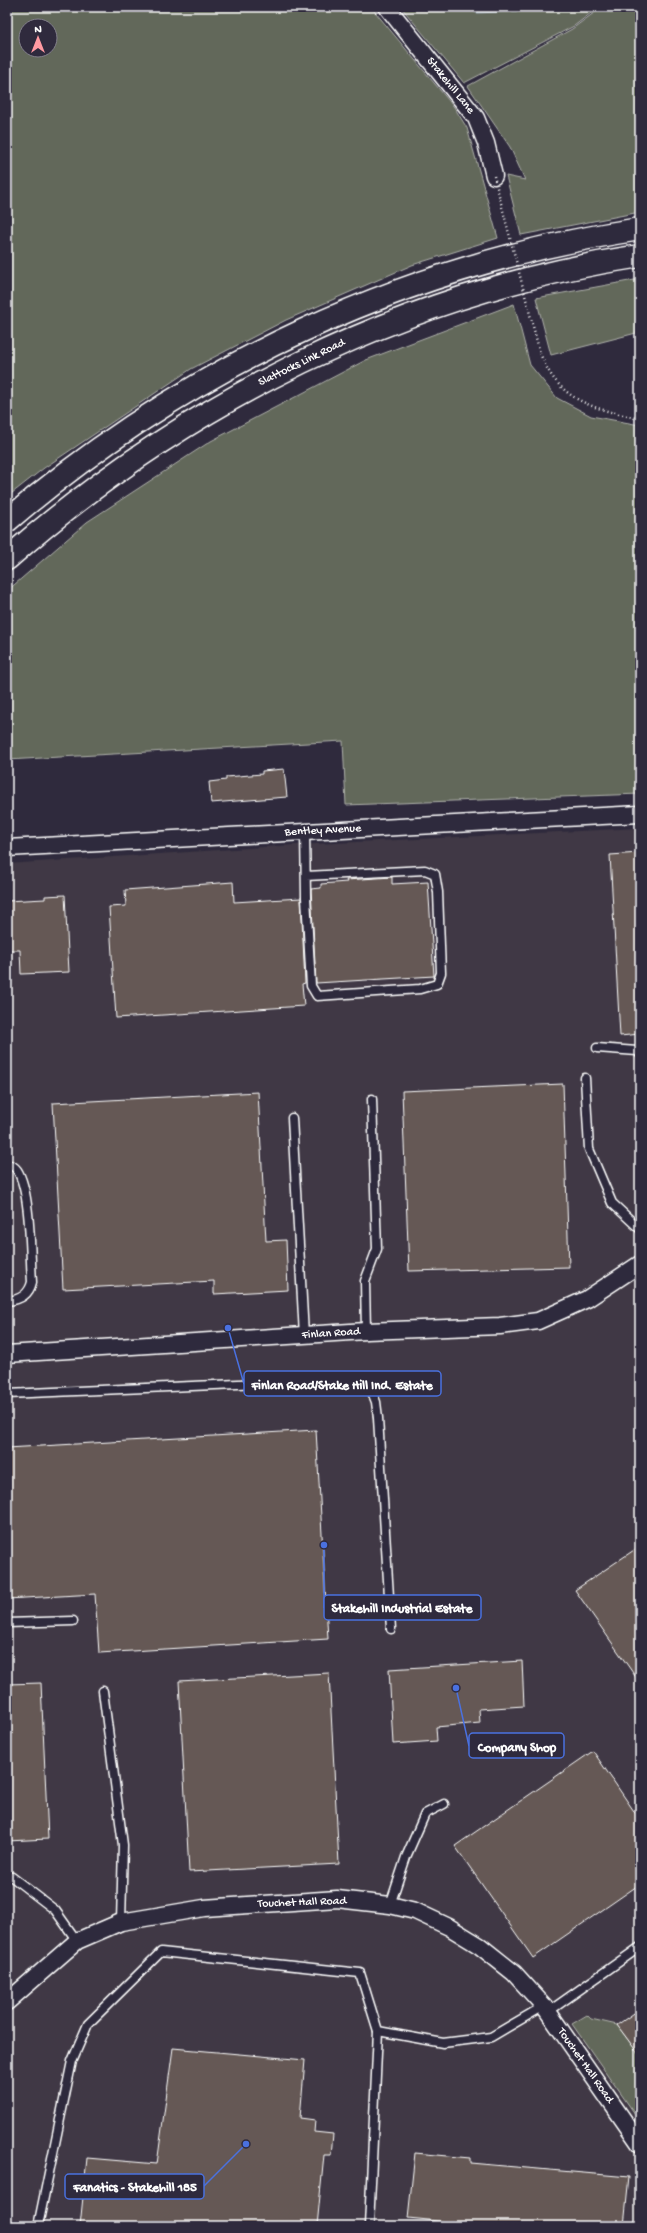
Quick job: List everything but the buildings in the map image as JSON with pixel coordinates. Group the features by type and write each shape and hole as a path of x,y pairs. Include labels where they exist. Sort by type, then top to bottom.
{"highway":[{"path":"7,521 80,463 168,403 222,372 308,328 397,291 500,257 554,244 640,229"},
{"name":"Slattocks Link Road","path":"7,559 52,519 141,454 229,399 282,372 352,340 452,302 507,285 559,272 640,256"}],"street":[{"name":"Stakehill Lane","path":"387,7 476,118 486,143 494,176"},
{"name":"Bentley Avenue","path":"7,848 640,814"},
{"name":"Finlan Road","path":"7,1354 366,1331 500,1326 538,1321 587,1299 640,1264"},
{"name":"Touchet Hall Road","path":"7,2002 77,1941 122,1922 204,1908 337,1899 390,1905 415,1912 449,1927 480,1946 514,1973 546,2009 640,2144"}],"lane":[{"path":"305,832 306,876 311,986 318,996 420,989 437,984 440,973 438,892 435,874 425,870 306,876"},
{"path":"597,1048 637,1051 640,1054"},
{"path":"585,1078 589,1149 612,1203 640,1229"},
{"path":"366,1331 365,1281 377,1249 372,1099"},
{"path":"292,1118 304,1335"},
{"path":"7,1164 16,1169 24,1193 32,1282 28,1292 23,1297 7,1301"},
{"path":"7,1394 355,1379 370,1386 376,1402 378,1418 391,1629"},
{"path":"7,1623 73,1621"},
{"path":"103,1691 123,1845 122,1922"},
{"path":"390,1905 406,1856 425,1814 444,1804"},
{"path":"7,1876 12,1877 55,1910 77,1941"},
{"path":"378,2031 443,2043 491,2037 546,2009 640,1947"},
{"path":"38,2226 72,2061 88,2024 161,1952 360,1973 378,2031 369,2226"}],"path":[{"path":"494,176 540,353 547,371 560,387 576,399 600,410 640,419"}],"shaded area":[{"path":"640,828 640,2226 7,2226 7,864 295,845"}],"green space":[{"path":"7,7 371,7 454,107 467,128 498,238 412,265 286,320 191,369 44,468 7,497"},
{"path":"401,7 599,7 574,26 464,83"},
{"path":"602,7 640,7 640,212 521,235 506,176 525,180 510,147 468,86 572,29"},
{"path":"640,279 640,332 551,355 536,298"},
{"path":"514,304 530,365 557,398 591,416 640,425 640,794 346,805 343,741 7,760 7,591 87,522 211,441 366,360"},
{"path":"587,2015 591,2019 617,2025 640,2056 640,2121 572,2024"}],"water":[{"path":"468,7 562,7 549,10 476,13"}],"place":[{"name":"Finlan Road/Stake Hill Ind. Estate","path":"228,1328"},
{"name":"Stakehill Industrial Estate","path":"324,1545"},
{"name":"Company Shop","path":"456,1688"},
{"name":"Fanatics - Stakehill 185","path":"246,2144"}]}
